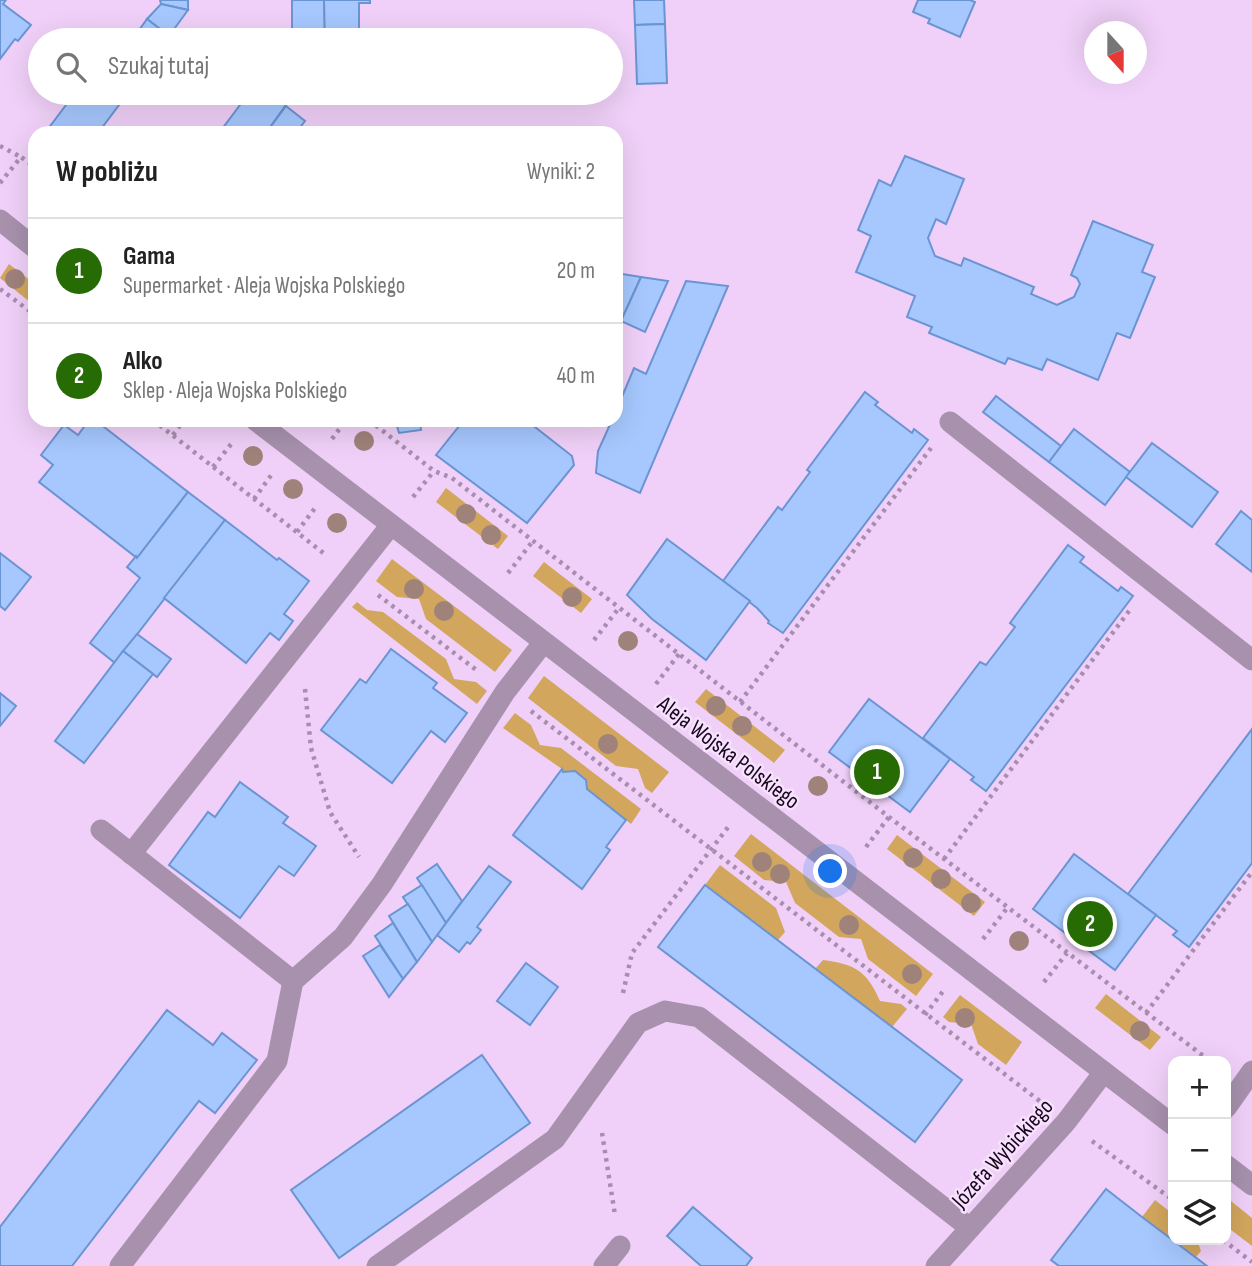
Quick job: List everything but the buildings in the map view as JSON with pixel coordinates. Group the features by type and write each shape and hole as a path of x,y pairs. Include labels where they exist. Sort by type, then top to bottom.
{"street":[{"path":"0,220 28,242"},
{"path":"950,422 1252,660"},
{"name":"Aleja Wojska Polskiego","path":"264,427 1168,1121"},
{"path":"131,854 391,525"},
{"path":"120,1266 277,1061 293,981 343,937 382,884 505,692 543,643"},
{"path":"100,830 293,981"},
{"path":"377,1266 555,1139 638,1023 664,1011 699,1017 970,1228"},
{"path":"1231,1101 1252,1071"},
{"name":"Józefa Wybickiego","path":"936,1266 1066,1122 1104,1072"},
{"path":"1231,1169 1252,1185"},
{"path":"604,1266 620,1246"}],"path":[{"path":"0,146 28,162"},
{"path":"0,183 21,157"},
{"path":"0,289 28,310"},
{"path":"740,702 950,422"},
{"path":"162,427 351,575 1042,1103"},
{"path":"173,435 179,427"},
{"path":"378,427 434,471 452,478 1203,1056"},
{"path":"944,859 1151,581"},
{"path":"299,642 312,748 330,812 361,860 382,884"},
{"path":"620,1004 632,953 749,800"},
{"path":"1146,1013 1252,872"},
{"path":"594,1084 620,1246"},
{"path":"1089,1138 1168,1196"},
{"path":"1230,1245 1252,1262"}],"shaded area":[{"path":"9,264 28,279 28,300 0,278"},
{"path":"446,488 508,536 498,549 436,502"},
{"path":"392,559 512,650 495,672 426,619 419,599 397,597 376,581"},
{"path":"544,562 592,599 581,613 533,576"},
{"path":"357,602 367,610 383,612 446,659 454,679 476,682 487,691 477,704 352,607"},
{"path":"544,676 669,772 652,793 645,788 638,769 616,766 528,698"},
{"path":"706,689 785,750 774,763 695,702"},
{"path":"515,713 531,725 540,745 561,748 641,809 631,824 587,789 586,780 575,771 563,772 503,728"},
{"path":"751,834 933,974 916,996 868,959 861,939 839,937 795,903 786,882 764,880 734,856"},
{"path":"897,835 985,902 974,916 887,849"},
{"path":"720,865 776,908 785,932 778,940 705,885"},
{"path":"823,960 844,964 859,971 870,982 880,1001 901,1004 907,1009 892,1027 815,969"},
{"path":"1106,994 1161,1037 1150,1050 1095,1008"},
{"path":"960,995 1022,1042 1006,1065 978,1044 971,1024 949,1022 943,1017"},
{"path":"1155,1200 1168,1210 1168,1236 1142,1217"},
{"path":"1231,1201 1252,1218 1252,1246 1231,1230"},
{"path":"1180,1245 1199,1245 1201,1251 1196,1257"}],"place":[{"name":"Gama","path":"877,772"},
{"name":"Alko","path":"1090,924"}]}
